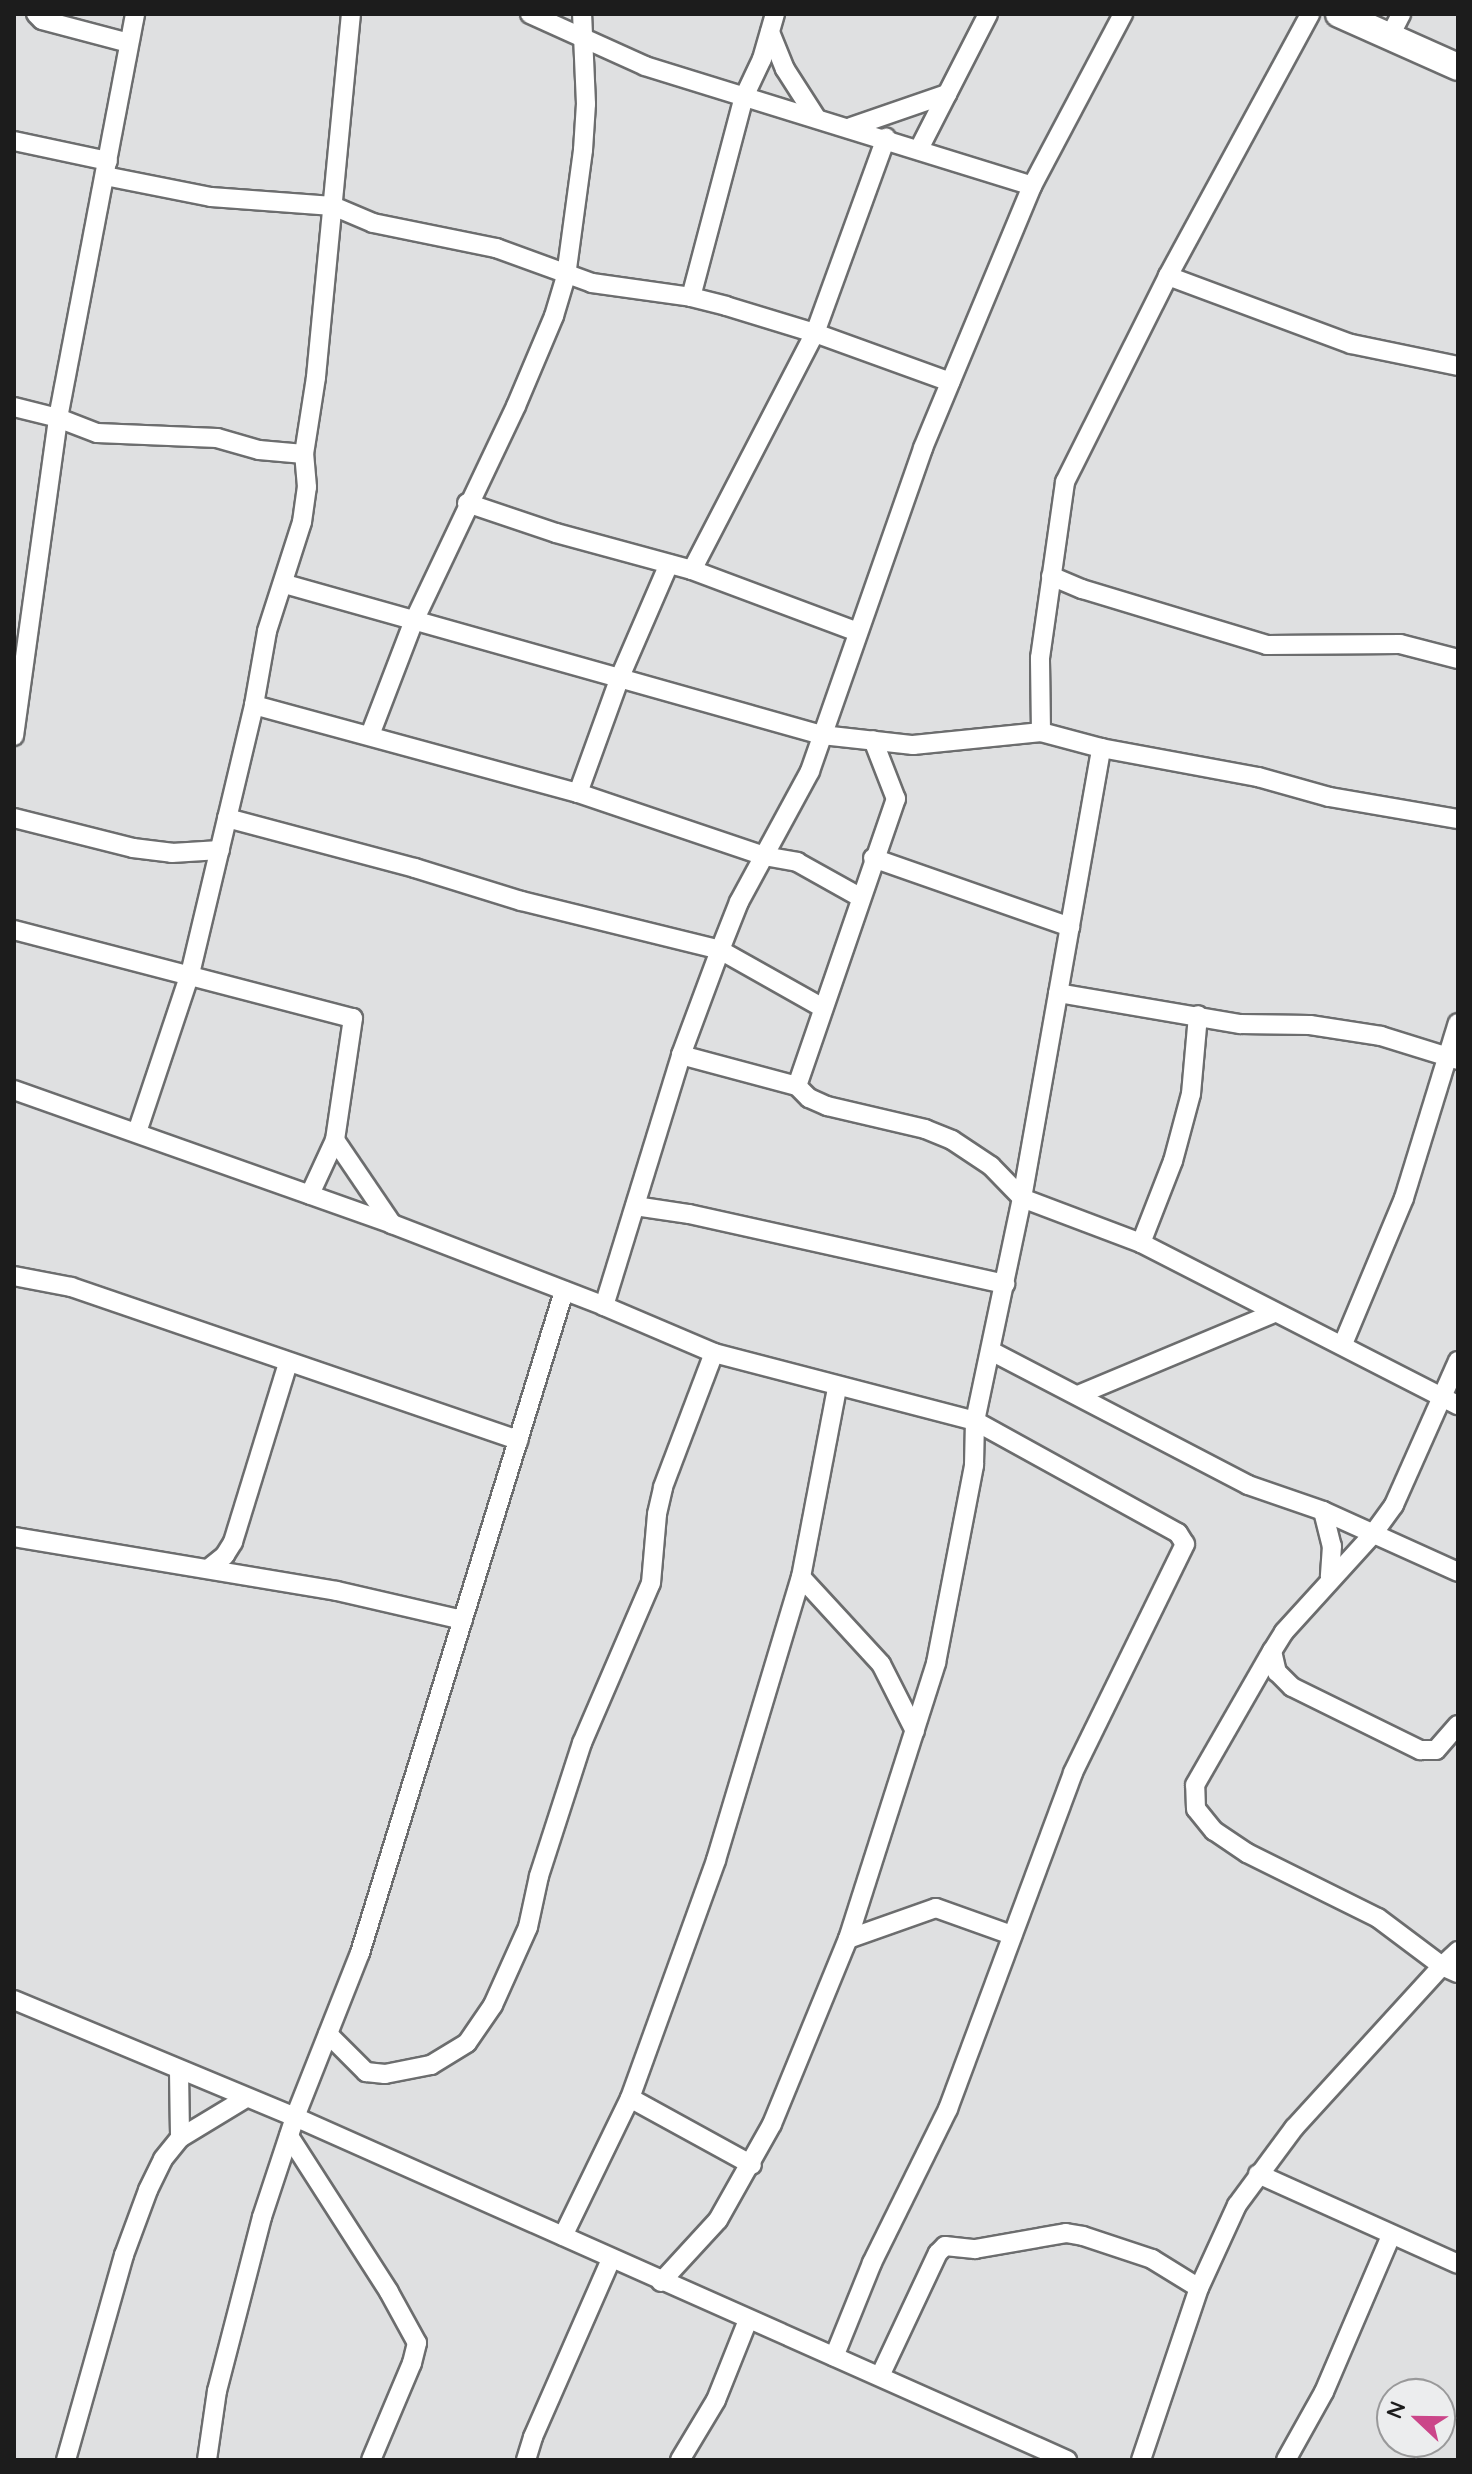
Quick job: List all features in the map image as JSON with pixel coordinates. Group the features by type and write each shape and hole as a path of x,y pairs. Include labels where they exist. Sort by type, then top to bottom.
{"street":[{"path":"36,14 42,20 129,43"},
{"path":"14,736 58,418 135,14"},
{"path":"137,1132 190,974 254,705 267,631 285,584 302,522 307,487 304,454 316,377 351,14"},
{"path":"530,14 645,66 851,127 1032,186"},
{"path":"370,735 413,623 467,503 516,406 554,316 566,276 586,104 582,14"},
{"path":"919,149 988,14"},
{"path":"604,1306 681,1055 739,902 810,771 950,382 1032,186 1123,14"},
{"path":"1041,732 1039,675 1065,482 1168,276 1310,14"},
{"path":"1339,14 1395,25 1458,67"},
{"path":"691,297 744,97 762,59 773,23"},
{"path":"773,23 785,69 815,116"},
{"path":"851,127 947,94"},
{"path":"692,570 815,333 886,138"},
{"path":"14,141 211,197 333,206 373,223 496,248 566,276 648,293 691,297 815,333 950,382"},
{"path":"1168,276 1351,344 1458,366"},
{"path":"14,407 58,418 97,433 217,438 259,450 304,454"},
{"path":"467,503 556,533 692,570 858,632"},
{"path":"578,793 620,677 669,564"},
{"path":"1051,576 1082,589 1267,645 1400,644 1458,659"},
{"path":"285,584 413,623 620,677 822,735 913,745 1041,732 1101,748 1231,771 1329,797 1458,819"},
{"path":"254,705 578,793 764,856 797,862 860,897"},
{"path":"797,1086 823,1008 848,947 860,897 896,799 873,740"},
{"path":"661,2282 718,2220 752,2165 848,1939 915,1731 948,1612 974,1465 975,1421 1022,1198 1101,748"},
{"path":"14,818 133,848 172,853 220,850"},
{"path":"227,818 400,864 521,901 720,950 823,1008"},
{"path":"873,858 1070,927"},
{"path":"14,930 353,1018 335,1140 310,1194"},
{"path":"1058,993 1240,1024 1310,1025 1381,1036 1454,1059"},
{"path":"1141,1243 1173,1161 1191,1094 1198,1015"},
{"path":"1343,1344 1404,1198 1454,1059 1458,1023"},
{"path":"681,1055 797,1086 809,1098 827,1106 925,1129 952,1140 991,1166 1022,1198 1141,1243 1450,1401"},
{"path":"14,1090 392,1224 604,1306 714,1353 837,1388 915,1403 975,1421 1178,1533 1185,1544 1073,1773 948,2109 872,2263 834,2357"},
{"path":"335,1140 392,1224"},
{"path":"635,1206 689,1214 1005,1284"},
{"path":"14,1276 71,1287 519,1440"},
{"path":"207,2460 217,2391 262,2217 295,2117 360,1953 564,1291"},
{"path":"1078,1395 1274,1313"},
{"path":"991,1351 1248,1485 1323,1511 1458,1572"},
{"path":"328,2034 366,2072 385,2074 431,2065 467,2043 493,2005 528,1927 539,1876 582,1743 651,1583 657,1514 663,1487 714,1353"},
{"path":"1450,1970 1378,1918 1247,1853 1214,1831 1196,1809 1195,1785 1272,1651 1330,1577 1374,1533 1394,1505 1450,1401 1458,1361"},
{"path":"208,1569 225,1555 233,1542 288,1363"},
{"path":"563,2236 630,2098 716,1860 801,1577 837,1388"},
{"path":"1323,1511 1332,1546 1330,1577"},
{"path":"14,1537 350,1594 463,1620"},
{"path":"801,1577 881,1664 915,1731"},
{"path":"1272,1651 1277,1672 1292,1687 1420,1750 1436,1750 1458,1725"},
{"path":"848,1939 936,1908 1012,1935"},
{"path":"1141,2460 1199,2288 1237,2205 1294,2128 1450,1970 1458,1951"},
{"path":"14,2000 295,2117 1067,2460"},
{"path":"179,2071 180,2138"},
{"path":"66,2460 124,2255 163,2159 180,2138 246,2098"},
{"path":"630,2098 752,2165"},
{"path":"289,2136 389,2292 417,2343 412,2363 371,2460"},
{"path":"1258,2174 1458,2264"},
{"path":"880,2376 938,2253 945,2246 1002,2247 1066,2233 1131,2250 1199,2288"},
{"path":"1286,2460 1324,2392 1391,2236"},
{"path":"526,2460 611,2259"},
{"path":"680,2460 716,2400 748,2320"}]}
